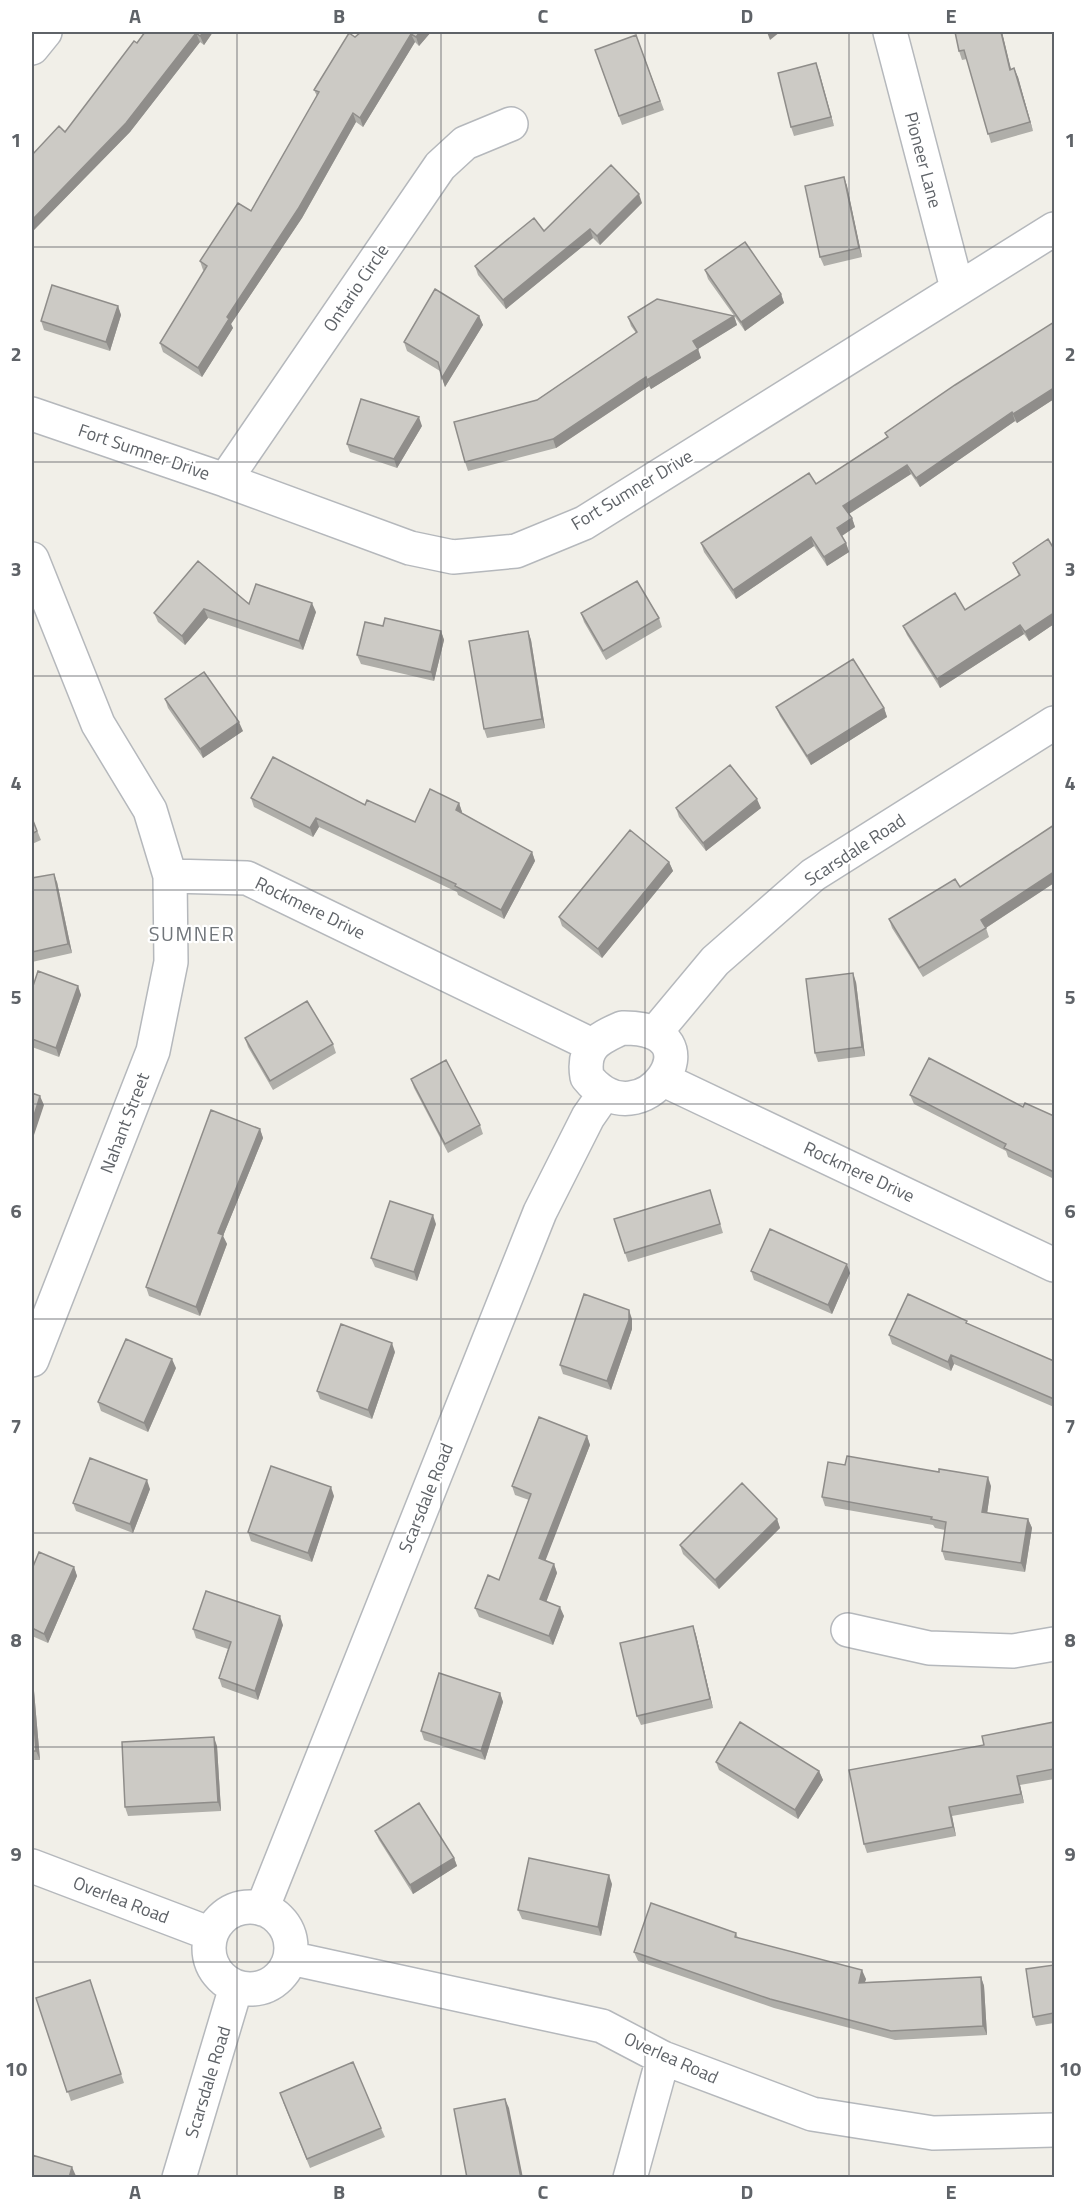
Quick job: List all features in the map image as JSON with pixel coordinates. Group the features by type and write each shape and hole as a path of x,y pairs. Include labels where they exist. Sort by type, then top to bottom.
{"street":[{"path":"32,48 45,32"},
{"name":"Pioneer Lane","path":"890,32 957,288"},
{"name":"Ontario Circle","path":"225,480 440,165 465,143 511,124"},
{"name":"Fort Sumner Drive","path":"32,414 225,480 410,548 453,557 516,550 584,523 1054,229"},
{"path":"32,559 98,724 150,810 170,876"},
{"name":"Scarsdale Road","path":"655,1033 715,961 813,875 1054,723"},
{"name":"Rockmere Drive","path":"170,876 247,878 592,1045"},
{"name":"Nahant Street","path":"32,1360 153,1051 171,962 170,876"},
{"path":"622,1028 638,1028 655,1033 669,1046 671,1058 663,1080 636,1097 620,1098 604,1094 587,1077 585,1058 592,1045 622,1028"},
{"name":"Rockmere Drive","path":"663,1080 1054,1265"},
{"name":"Scarsdale Road","path":"262,1909 540,1212 588,1117 604,1094"},
{"path":"848,1630 929,1648 1013,1651 1054,1644"},
{"name":"Overlea Road","path":"32,1866 211,1934"},
{"path":"237,1909 262,1909 273,1914 288,1934 290,1958 285,1970 275,1981 250,1989 237,1987 225,1981 213,1966 208,1947 211,1934 226,1914 237,1909"},
{"name":"Overlea Road","path":"290,1958 602,2026 663,2058 812,2114 933,2133 1054,2130"},
{"name":"Scarsdale Road","path":"179,2178 237,1987"},
{"path":"630,2178 663,2058"}],"building":[{"path":"145,32 204,32 200,36 196,33 126,123 32,220 32,155 59,126 65,132 134,41 137,43"},
{"path":"361,32 420,32 416,37 411,34 360,118 353,113 298,209 227,317 229,319 198,368 160,343 207,266 200,261 238,203 251,211 319,92 314,90 349,33 355,37"},
{"path":"955,32 1001,32 1010,70 1014,68 1030,122 988,134 964,50 959,51"},
{"path":"636,35 660,101 619,116 595,50"},
{"path":"816,63 831,117 791,127 778,73"},
{"path":"611,165 639,194 597,236 590,229 503,300 475,266 534,218 544,231"},
{"path":"844,177 859,248 820,257 805,186"},
{"path":"745,242 781,294 741,322 705,270"},
{"path":"52,285 118,306 106,342 41,321"},
{"path":"435,289 479,316 442,378 438,362 404,342"},
{"path":"657,299 734,316 693,341 698,349 647,380 646,377 553,439 465,462 454,422 537,400 637,332 628,317"},
{"path":"1054,322 1054,388 1013,414 1012,412 916,478 907,465 843,506 852,518 837,528 846,543 824,557 811,537 733,590 701,543 809,473 816,484 888,437 885,433 955,385"},
{"path":"361,399 419,417 394,459 347,444"},
{"path":"1048,539 1054,549 1054,613 1025,632 1020,625 937,679 903,626 955,593 965,610 1020,575 1013,563"},
{"path":"198,561 249,604 256,584 312,603 299,641 204,609 182,636 154,613"},
{"path":"637,581 659,618 603,651 581,613"},
{"path":"385,618 441,631 431,672 357,655 365,622 383,626"},
{"path":"528,631 542,719 484,729 469,641"},
{"path":"853,659 884,708 807,756 776,707"},
{"path":"204,672 239,722 200,749 165,699"},
{"path":"273,757 365,805 367,800 415,822 430,789 459,803 456,810 532,852 501,910 455,886 456,884 316,818 310,828 251,798"},
{"path":"730,765 757,799 703,843 676,808"},
{"path":"32,818 37,831 32,834"},
{"path":"1054,825 1054,872 981,920 986,928 919,968 889,919 955,879 960,887"},
{"path":"630,830 669,862 598,949 559,917"},
{"path":"54,874 68,944 32,952 32,878"},
{"path":"38,971 78,986 56,1048 32,1039 32,989"},
{"path":"853,973 862,1047 815,1053 806,979"},
{"path":"307,1001 333,1044 270,1081 245,1038"},
{"path":"929,1058 1023,1107 1025,1103 1054,1116 1054,1172 1004,1148 1006,1144 910,1095"},
{"path":"446,1060 480,1125 445,1144 411,1079"},
{"path":"32,1093 40,1096 32,1122"},
{"path":"211,1110 260,1129 218,1233 223,1235 196,1307 146,1287"},
{"path":"710,1190 720,1224 625,1253 614,1219"},
{"path":"390,1201 433,1215 414,1272 371,1258"},
{"path":"770,1229 847,1264 828,1305 751,1271"},
{"path":"584,1294 629,1310 629,1320 607,1381 560,1365"},
{"path":"908,1294 967,1321 966,1323 1054,1361 1054,1399 951,1355 948,1362 889,1335"},
{"path":"341,1324 392,1343 368,1410 317,1391"},
{"path":"126,1339 172,1359 144,1423 98,1402"},
{"path":"539,1417 587,1436 539,1558 554,1564 540,1599 560,1607 549,1636 475,1608 488,1575 499,1580 531,1494 512,1486"},
{"path":"847,1456 939,1472 939,1469 988,1477 982,1512 1028,1519 1021,1563 942,1551 946,1522 931,1519 932,1517 822,1497 828,1462 845,1465"},
{"path":"90,1458 147,1480 130,1524 73,1503"},
{"path":"271,1466 331,1487 308,1553 248,1532"},
{"path":"742,1483 777,1519 715,1580 680,1545"},
{"path":"39,1552 74,1567 44,1634 32,1628 32,1569"},
{"path":"206,1591 280,1616 255,1691 219,1678 231,1642 193,1629"},
{"path":"693,1626 710,1699 637,1716 620,1643"},
{"path":"439,1673 500,1693 481,1751 421,1731"},
{"path":"32,1693 36,1751 32,1751"},
{"path":"740,1722 819,1771 795,1810 716,1762"},
{"path":"1054,1722 1054,1769 1017,1776 1021,1794 949,1807 953,1827 864,1844 849,1770 984,1745 982,1736"},
{"path":"214,1737 218,1802 125,1807 122,1742"},
{"path":"419,1803 454,1858 410,1885 375,1831"},
{"path":"529,1858 609,1875 598,1927 518,1910"},
{"path":"651,1903 736,1933 735,1937 862,1970 859,1983 981,1977 983,2026 891,2031 770,1999 634,1952"},
{"path":"1054,1965 1054,2013 1033,2017 1026,1969"},
{"path":"90,1980 121,2074 67,2092 36,1998"},
{"path":"353,2062 381,2128 307,2159 280,2093"},
{"path":"505,2099 521,2178 467,2178 454,2109"},
{"path":"32,2155 72,2167 69,2178 32,2178"}],"district":[{"name":"SUMNER","path":"192,934"}]}
